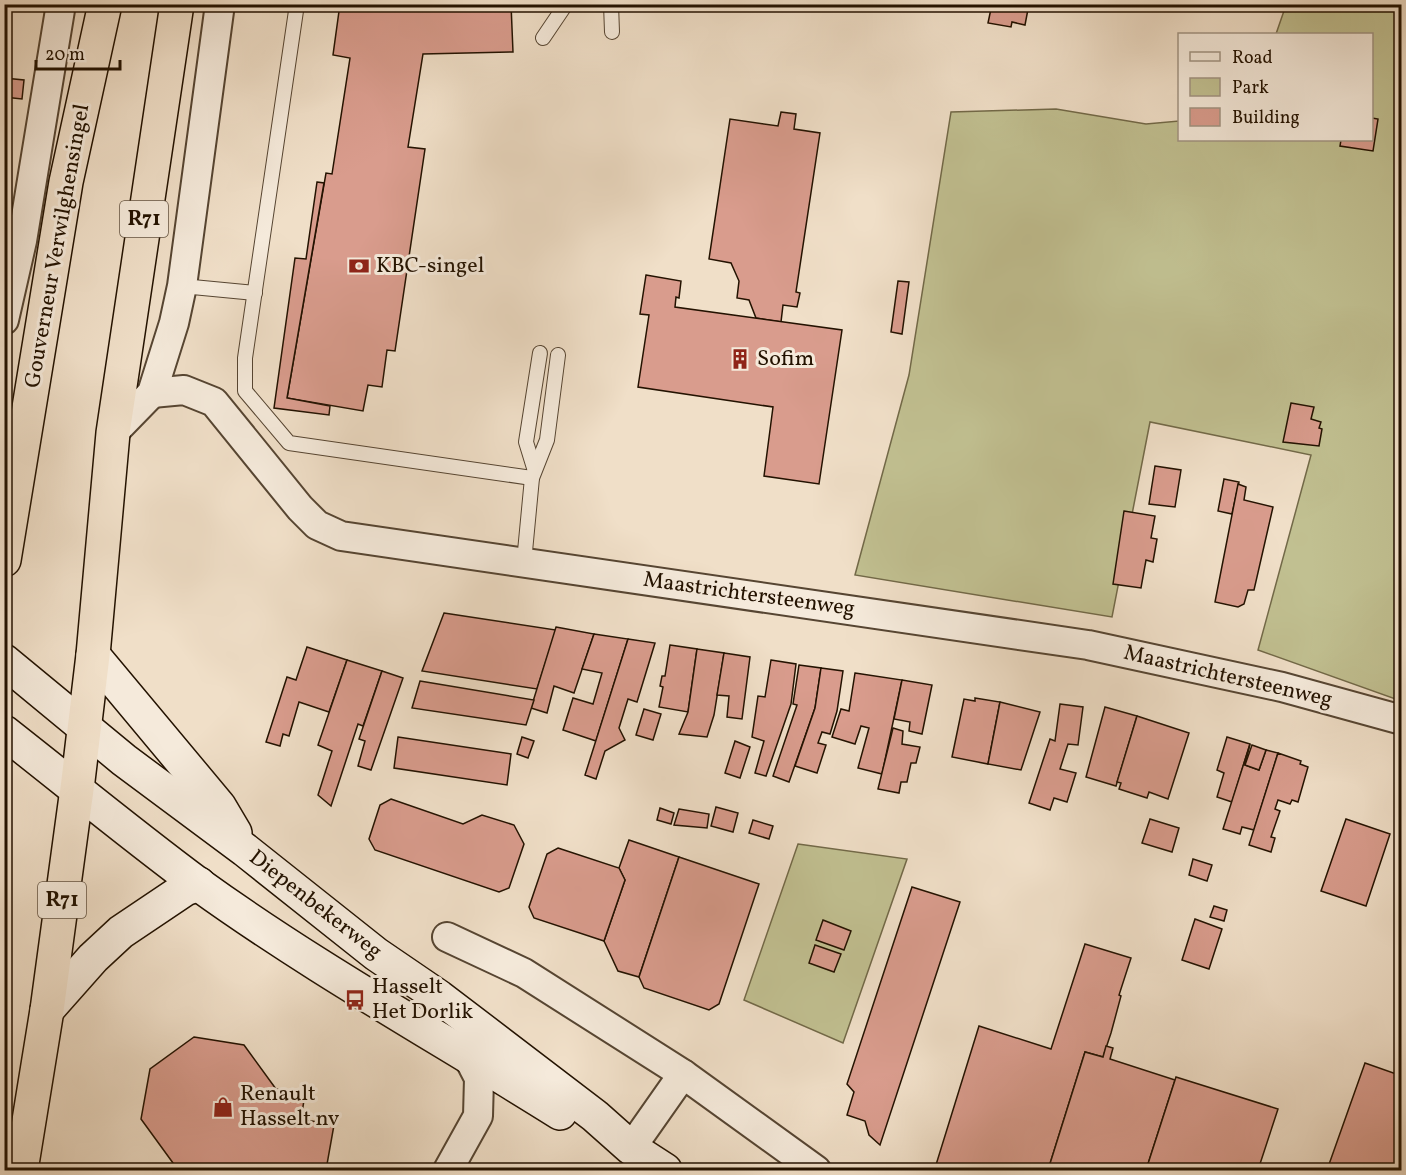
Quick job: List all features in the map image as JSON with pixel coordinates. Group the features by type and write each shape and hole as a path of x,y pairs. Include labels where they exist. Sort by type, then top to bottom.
{"highway":[{"name":"Gouverneur Verwilghensingel","path":"4,560 8,515 66,182 105,4"},
{"name":"R71","path":"21,1170 47,1010 77,789 93,655 113,433 177,4"}],"main road":[{"path":"93,655 219,806 245,850"},
{"path":"4,661 83,728"},
{"name":"Diepenbekerweg","path":"83,728 245,850 376,954 439,997 595,1116 631,1148 665,1170"},
{"path":"4,732 77,789"},
{"name":"Diepenbekerweg","path":"77,789 115,821 200,884 323,966 466,1053 587,1131 631,1148"},
{"path":"47,1010 93,958 121,932 185,890 200,884"}],"street":[{"name":"Gouverneur Verwilghensingel","path":"4,320 22,241 61,4"},
{"path":"113,433 152,393 174,323 182,286 220,4"},
{"name":"Maastrichtersteenweg","path":"152,393 184,390 214,402 300,508 317,525 341,537 1088,645 1282,687 1401,720"},
{"path":"447,937 524,973 683,1074 816,1170"},
{"path":"448,1170 478,1116 479,1078 466,1053"},
{"path":"631,1148 683,1074"}],"lane":[{"path":"297,4 244,358 245,391 289,443 533,473"},
{"path":"543,38 566,4"},
{"path":"611,4 612,32"},
{"path":"182,286 255,293"},
{"path":"533,473 526,442 540,353"},
{"path":"524,562 533,473 547,440 558,354"}],"green space":[{"path":"1286,5 1401,5 1401,701 1258,650 1311,455 1150,422 1112,617 855,575 909,375 951,112 1056,109 1146,124 1178,121 1178,141 1373,141 1373,33 1276,33"},
{"path":"798,844 907,859 843,1043 744,1000"}],"building":[{"name":"KBC-singel","path":"340,4 511,4 513,52 423,54 408,147 425,149 395,351 387,350 382,387 368,385 363,411 287,398 326,173 332,174 350,58 333,55"},
{"path":"992,4 1029,4 1025,25 1012,22 1011,27 988,23"},
{"path":"1029,4 1046,4 1045,11 1028,8"},
{"path":"1123,4 1150,4 1149,10"},
{"path":"4,78 24,80 22,99 4,97"},
{"path":"781,112 796,114 794,129 820,133 796,292 800,293 797,307 783,305 781,322 756,318 749,300 737,298 739,281 731,263 709,259 730,119 778,126"},
{"path":"1373,118 1378,119 1373,151 1340,146 1341,141 1373,141"},
{"path":"317,182 324,183 287,398 330,406 329,415 274,408 295,258 306,259"},
{"name":"Sofim","path":"646,275 681,281 679,298 676,297 675,307 842,330 819,484 764,476 773,407 638,387 649,315 640,314"},
{"path":"898,281 909,282 902,334 891,332"},
{"path":"1291,403 1314,407 1311,419 1321,422 1319,428 1322,429 1319,446 1283,442"},
{"path":"1155,466 1181,470 1175,507 1149,504"},
{"path":"1224,479 1239,482 1232,514 1218,511"},
{"path":"1238,484 1246,487 1244,500 1273,507 1254,590 1248,590 1244,604 1238,607 1215,602"},
{"path":"1124,511 1155,516 1151,538 1157,539 1153,562 1146,560 1141,588 1113,584"},
{"path":"444,613 556,630 537,689 422,671"},
{"path":"556,627 594,634 574,693 554,686 547,713 531,708"},
{"path":"594,634 628,639 596,741 563,730 573,698 593,704 602,673 582,669"},
{"path":"628,639 655,643 637,702 628,699 619,728 625,740 605,751 596,779 585,775"},
{"path":"670,645 697,649 688,712 659,707 663,687 660,686 662,676 665,676"},
{"path":"307,647 347,660 329,712 299,702 289,736 283,734 280,746 266,742 287,677 296,680"},
{"path":"697,649 724,653 714,715 707,737 679,734 688,712"},
{"path":"724,653 750,657 742,719 727,717 729,696 717,695"},
{"path":"347,660 382,671 363,726 358,724 331,806 318,795 332,751 318,745"},
{"path":"771,660 796,664 791,704 766,776 755,773 764,741 752,737 758,696 765,697"},
{"path":"799,665 821,668 815,708 789,782 773,776 797,705 793,704"},
{"path":"821,668 843,671 837,711 830,734 822,732 818,743 826,745 817,773 795,766 815,708"},
{"path":"382,671 403,678 371,770 358,766 365,741 359,739"},
{"path":"855,673 902,680 882,774 858,768 869,728 861,726 855,744 832,737 841,709 849,711"},
{"path":"902,680 932,685 922,734 909,731 910,722 894,719"},
{"path":"420,681 534,700 526,725 412,708"},
{"path":"975,698 1000,702 988,764 952,757 964,699 975,701"},
{"path":"1000,702 1040,712 1021,770 988,764"},
{"path":"1060,704 1083,707 1078,745 1068,744 1060,769 1076,773 1067,802 1054,798 1050,810 1029,803 1050,739 1055,741"},
{"path":"1105,707 1137,716 1116,786 1086,777"},
{"path":"644,709 661,714 653,740 636,735"},
{"path":"1137,716 1189,733 1168,799 1149,792 1147,798 1119,789 1121,783 1117,782"},
{"path":"893,728 903,731 902,744 920,747 916,763 911,763 907,782 901,782 899,793 878,789"},
{"path":"398,737 511,754 507,785 394,768"},
{"path":"522,737 534,741 528,758 517,754"},
{"path":"1227,737 1250,744 1232,802 1217,797 1224,773 1217,770"},
{"path":"735,741 750,747 740,778 725,773"},
{"path":"1250,744 1245,765 1259,770 1266,750 1278,753 1254,830 1242,827 1240,834 1223,829"},
{"path":"1252,745 1266,750 1259,770 1245,765"},
{"path":"1278,753 1301,761 1300,764 1308,767 1298,802 1292,800 1290,804 1278,800 1275,809 1280,811 1271,837 1275,838 1271,852 1249,845"},
{"path":"391,799 463,824 482,815 514,825 524,844 509,888 499,892 375,850 369,839 380,805"},
{"path":"716,807 738,813 733,832 711,826"},
{"path":"660,808 674,813 671,824 657,820"},
{"path":"679,809 709,814 707,828 674,825"},
{"path":"1150,819 1179,828 1172,852 1142,843"},
{"path":"1346,819 1390,834 1366,906 1321,891"},
{"path":"753,820 773,826 769,839 749,833"},
{"path":"629,840 679,857 639,977 618,971 604,941 625,880 619,868"},
{"path":"558,848 619,868 625,880 604,941 534,918 529,907 547,854"},
{"path":"679,857 759,884 719,1004 709,1010 644,988 639,977"},
{"path":"1193,859 1212,865 1207,881 1189,875"},
{"path":"912,887 960,902 880,1145 869,1135 865,1121 847,1115 854,1092 847,1084"},
{"path":"1214,906 1227,910 1224,921 1210,917"},
{"path":"1195,919 1222,929 1209,969 1182,960"},
{"path":"823,920 851,931 844,950 816,940"},
{"path":"1402,938 1402,954 1395,952"},
{"path":"1085,944 1131,958 1103,1057 1085,1052 1048,1170 937,1170 935,1168 979,1026 1051,1049"},
{"path":"815,945 841,954 834,972 809,963"},
{"name":"Renault Hasselt nv","path":"194,1037 244,1045 276,1089 305,1094 301,1119 334,1125 326,1170 171,1170 173,1163 141,1119 150,1069"},
{"path":"1106,1046 1113,1048 1110,1059 1175,1080 1146,1170 1048,1170 1085,1052 1103,1057"},
{"path":"1365,1063 1402,1076 1402,1170 1327,1170"},
{"path":"1176,1077 1278,1109 1258,1170 1146,1170"}],"place":[{"name":"KBC-singel","path":"359,266"},
{"name":"Sofim","path":"740,359"},
{"name":"Hasselt Het Dorlik","path":"355,1000"},
{"name":"Renault Hasselt nv","path":"223,1107"}]}
